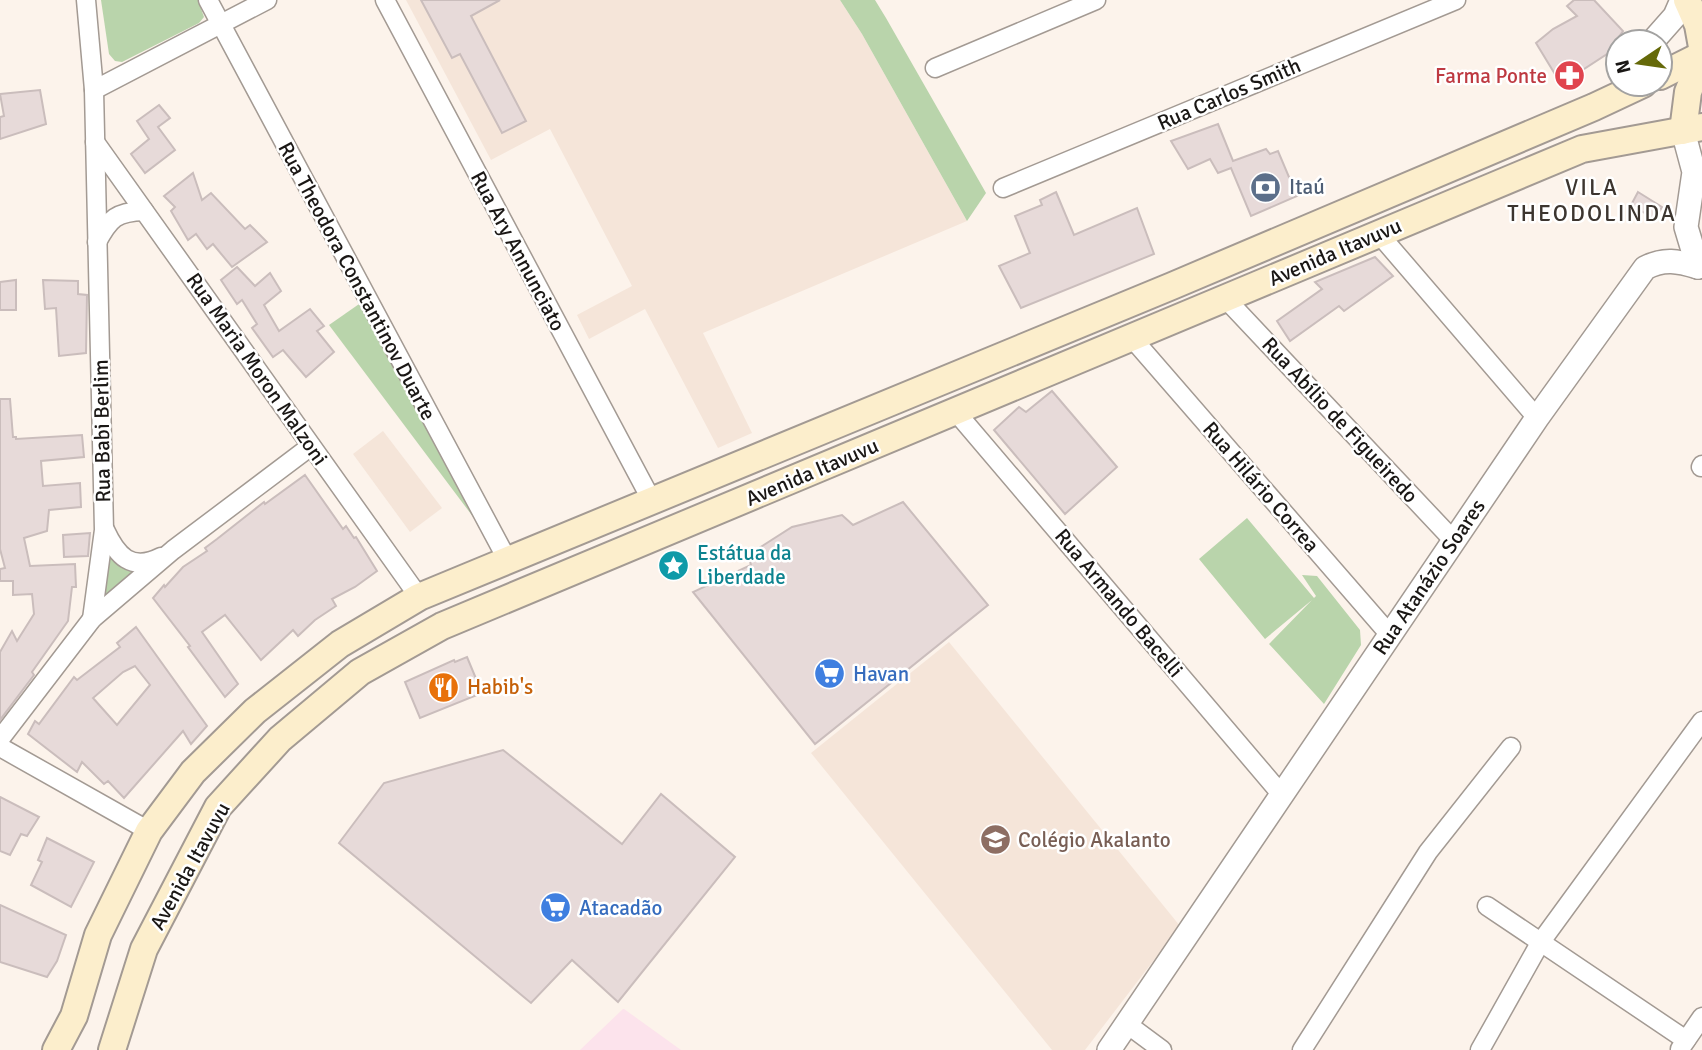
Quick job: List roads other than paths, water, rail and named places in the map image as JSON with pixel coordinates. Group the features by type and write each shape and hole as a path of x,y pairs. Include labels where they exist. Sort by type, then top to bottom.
{"main road":[{"path":"1685,0 1701,31"},
{"path":"1674,69 1702,56"},
{"path":"1693,129 1688,92 1702,56"},
{"name":"Avenida Itavuvu","path":"56,1050 74,1016 98,935 149,831 193,772 255,711 340,644 419,597 1172,286 1613,98"},
{"name":"Avenida Itavuvu","path":"112,1050 144,949 218,807 281,739 360,672 454,621 1582,149 1693,129"},
{"path":"1132,338 1139,318 1172,286"},
{"path":"633,546 653,524 652,501"},
{"path":"419,597 434,613 454,621"}],"street":[{"name":"Rua Babi Berlim","path":"86,0 94,90 104,530 92,619"},
{"name":"Rua Theodora Constantinov Duarte","path":"208,0 508,561"},
{"path":"94,90 267,0"},
{"name":"Rua Ary Annunciato","path":"385,0 652,501"},
{"path":"934,68 1096,0"},
{"name":"Rua Carlos Smith","path":"1003,188 1456,0"},
{"path":"1664,28 1685,0"},
{"name":"Avenida Itavuvu","path":"1594,107 1604,96"},
{"name":"Rua Atanázio Soares","path":"1693,129 1694,172 1686,228 1700,271"},
{"name":"Rua Maria Moron Malzoni","path":"95,142 419,597"},
{"path":"97,242 106,225 120,213 145,211"},
{"path":"1379,234 1537,418"},
{"name":"Rua Atanázio Soares","path":"1109,1050 1537,418 1646,268 1667,260 1700,271"},
{"name":"Rua Abílio de Figueiredo","path":"1226,298 1454,541"},
{"name":"Rua Hilário Correa","path":"1132,338 1390,635"},
{"name":"Rua Armando Bacelli","path":"956,412 1282,795"},
{"path":"0,739 92,619 173,550 311,446"},
{"path":"104,530 114,551 136,563 151,562 173,550"},
{"path":"1480,1050 1540,943 1702,721"},
{"path":"0,747 149,831"},
{"path":"1302,1050 1428,852 1511,747"},
{"path":"1488,906 1683,1045 1702,1017"},
{"path":"1127,1024 1162,1050"}],"place":[{"name":"Farma Ponte","path":"1570,76"},
{"name":"Itaú","path":"1266,187"},
{"name":"Estátua da Liberdade","path":"674,565"},
{"name":"Havan","path":"830,674"},
{"name":"Habib's","path":"444,687"},
{"name":"Colégio Akalanto","path":"995,840"},
{"name":"Atacadão","path":"556,908"}],"district":[{"name":"VILA THEODOLINDA","path":"1592,200"}]}
